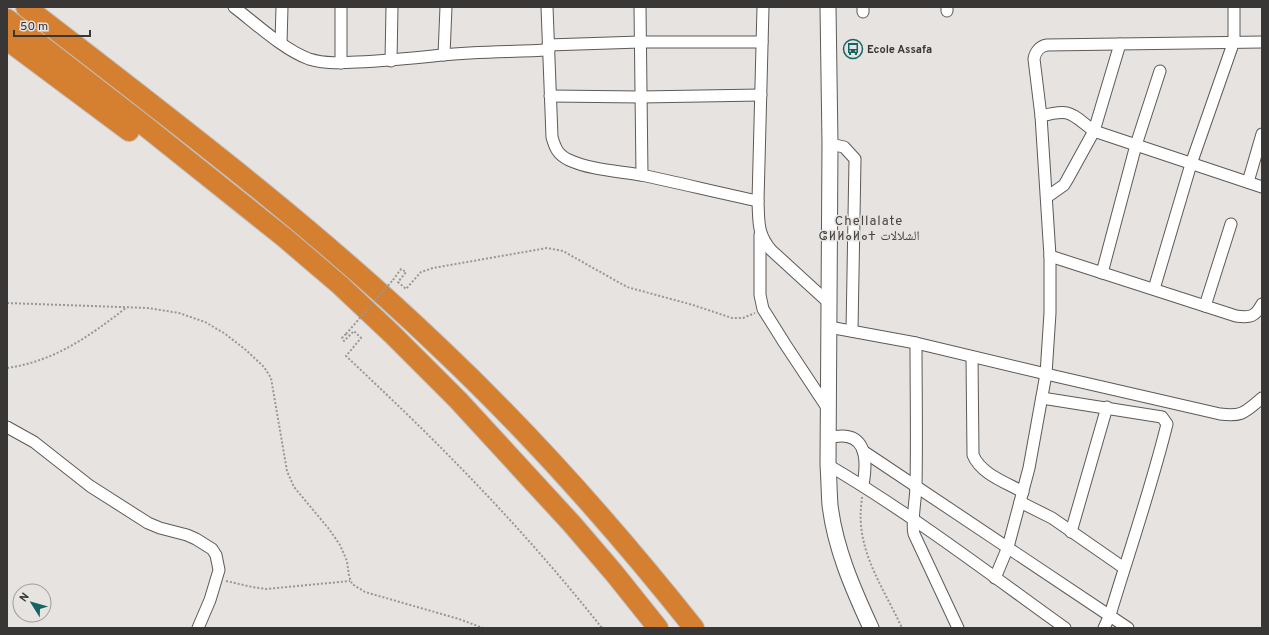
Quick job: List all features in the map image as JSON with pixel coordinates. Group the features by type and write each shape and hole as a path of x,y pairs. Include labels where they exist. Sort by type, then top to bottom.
{"highway":[{"path":"26,7 252,184 347,263 440,348 508,414 578,490 648,570 694,628"},
{"path":"7,19 140,122 285,238 392,334 458,400 572,524 658,628"},
{"path":"7,40 210,192 222,197 235,198"}],"street":[{"path":"234,7 281,43 309,59 341,63 391,61 444,55 640,42 762,42"},
{"path":"281,43 282,7"},
{"path":"341,7 341,63"},
{"path":"391,61 392,7"},
{"path":"444,55 446,7"},
{"path":"547,7 552,137 555,149 570,160 593,167 642,175 758,202"},
{"path":"640,7 642,175"},
{"path":"763,7 758,202 760,232 760,295 763,309 828,409"},
{"path":"828,7 830,144 828,465 830,506 838,543 848,574 871,628"},
{"path":"1154,289 1192,164 1234,41 1234,7"},
{"path":"995,578 1008,547 1029,468 1046,374 1050,313 1050,256 1041,116 1034,59 1037,51 1040,47 1047,45 1198,43 1234,41 1262,42"},
{"path":"1047,197 1064,185 1094,131 1120,44"},
{"path":"1102,273 1136,145 1160,72"},
{"path":"550,96 641,97 761,95"},
{"path":"1041,116 1058,112 1070,113 1094,131 1262,187"},
{"path":"1248,182 1262,134"},
{"path":"830,144 844,147 855,159 852,331"},
{"path":"1205,306 1231,224"},
{"path":"760,232 765,243 771,250 828,303"},
{"path":"1050,256 1243,317 1251,316 1257,312 1262,304"},
{"path":"829,327 916,343 1220,414 1235,416 1246,411 1262,398"},
{"path":"916,343 916,486 913,527 914,534 958,628"},
{"path":"972,357 973,455 976,463 1043,513 1124,568"},
{"path":"1042,398 1162,417 1166,424 1159,456 1110,615 1104,628"},
{"path":"1071,532 1106,407"},
{"path":"7,427 34,442 90,486 148,523 160,528 187,535 212,549 218,560 219,570 210,600 198,628"},
{"path":"828,438 844,436 852,438 860,444 866,459 863,486"},
{"path":"863,451 1128,628"},
{"path":"828,465 863,486 914,521 1065,628"}],"path":[{"path":"602,628 520,531 455,461 346,356 361,338 354,331 344,341 342,338 401,269 406,272 398,282 406,289 421,272 433,268 547,248 563,251 627,287 693,305 732,318 743,318 763,309"},
{"path":"7,303 148,308 179,313 205,322 224,333 240,345 264,367 271,378 287,471 294,487 329,529 340,545 347,561 350,581 352,584 365,592 459,619 483,628"},
{"path":"7,368 32,363 74,345 127,308"},
{"path":"863,486 861,525 864,539 879,582 902,628"},
{"path":"217,579 266,589 350,581"}],"place":[{"name":"Ecole Assafa","path":"853,49"}],"district":[{"name":"Chellalate ⵛⵍⵍⴰⵍⴰⵜ الشلالات","path":"869,228"}]}
